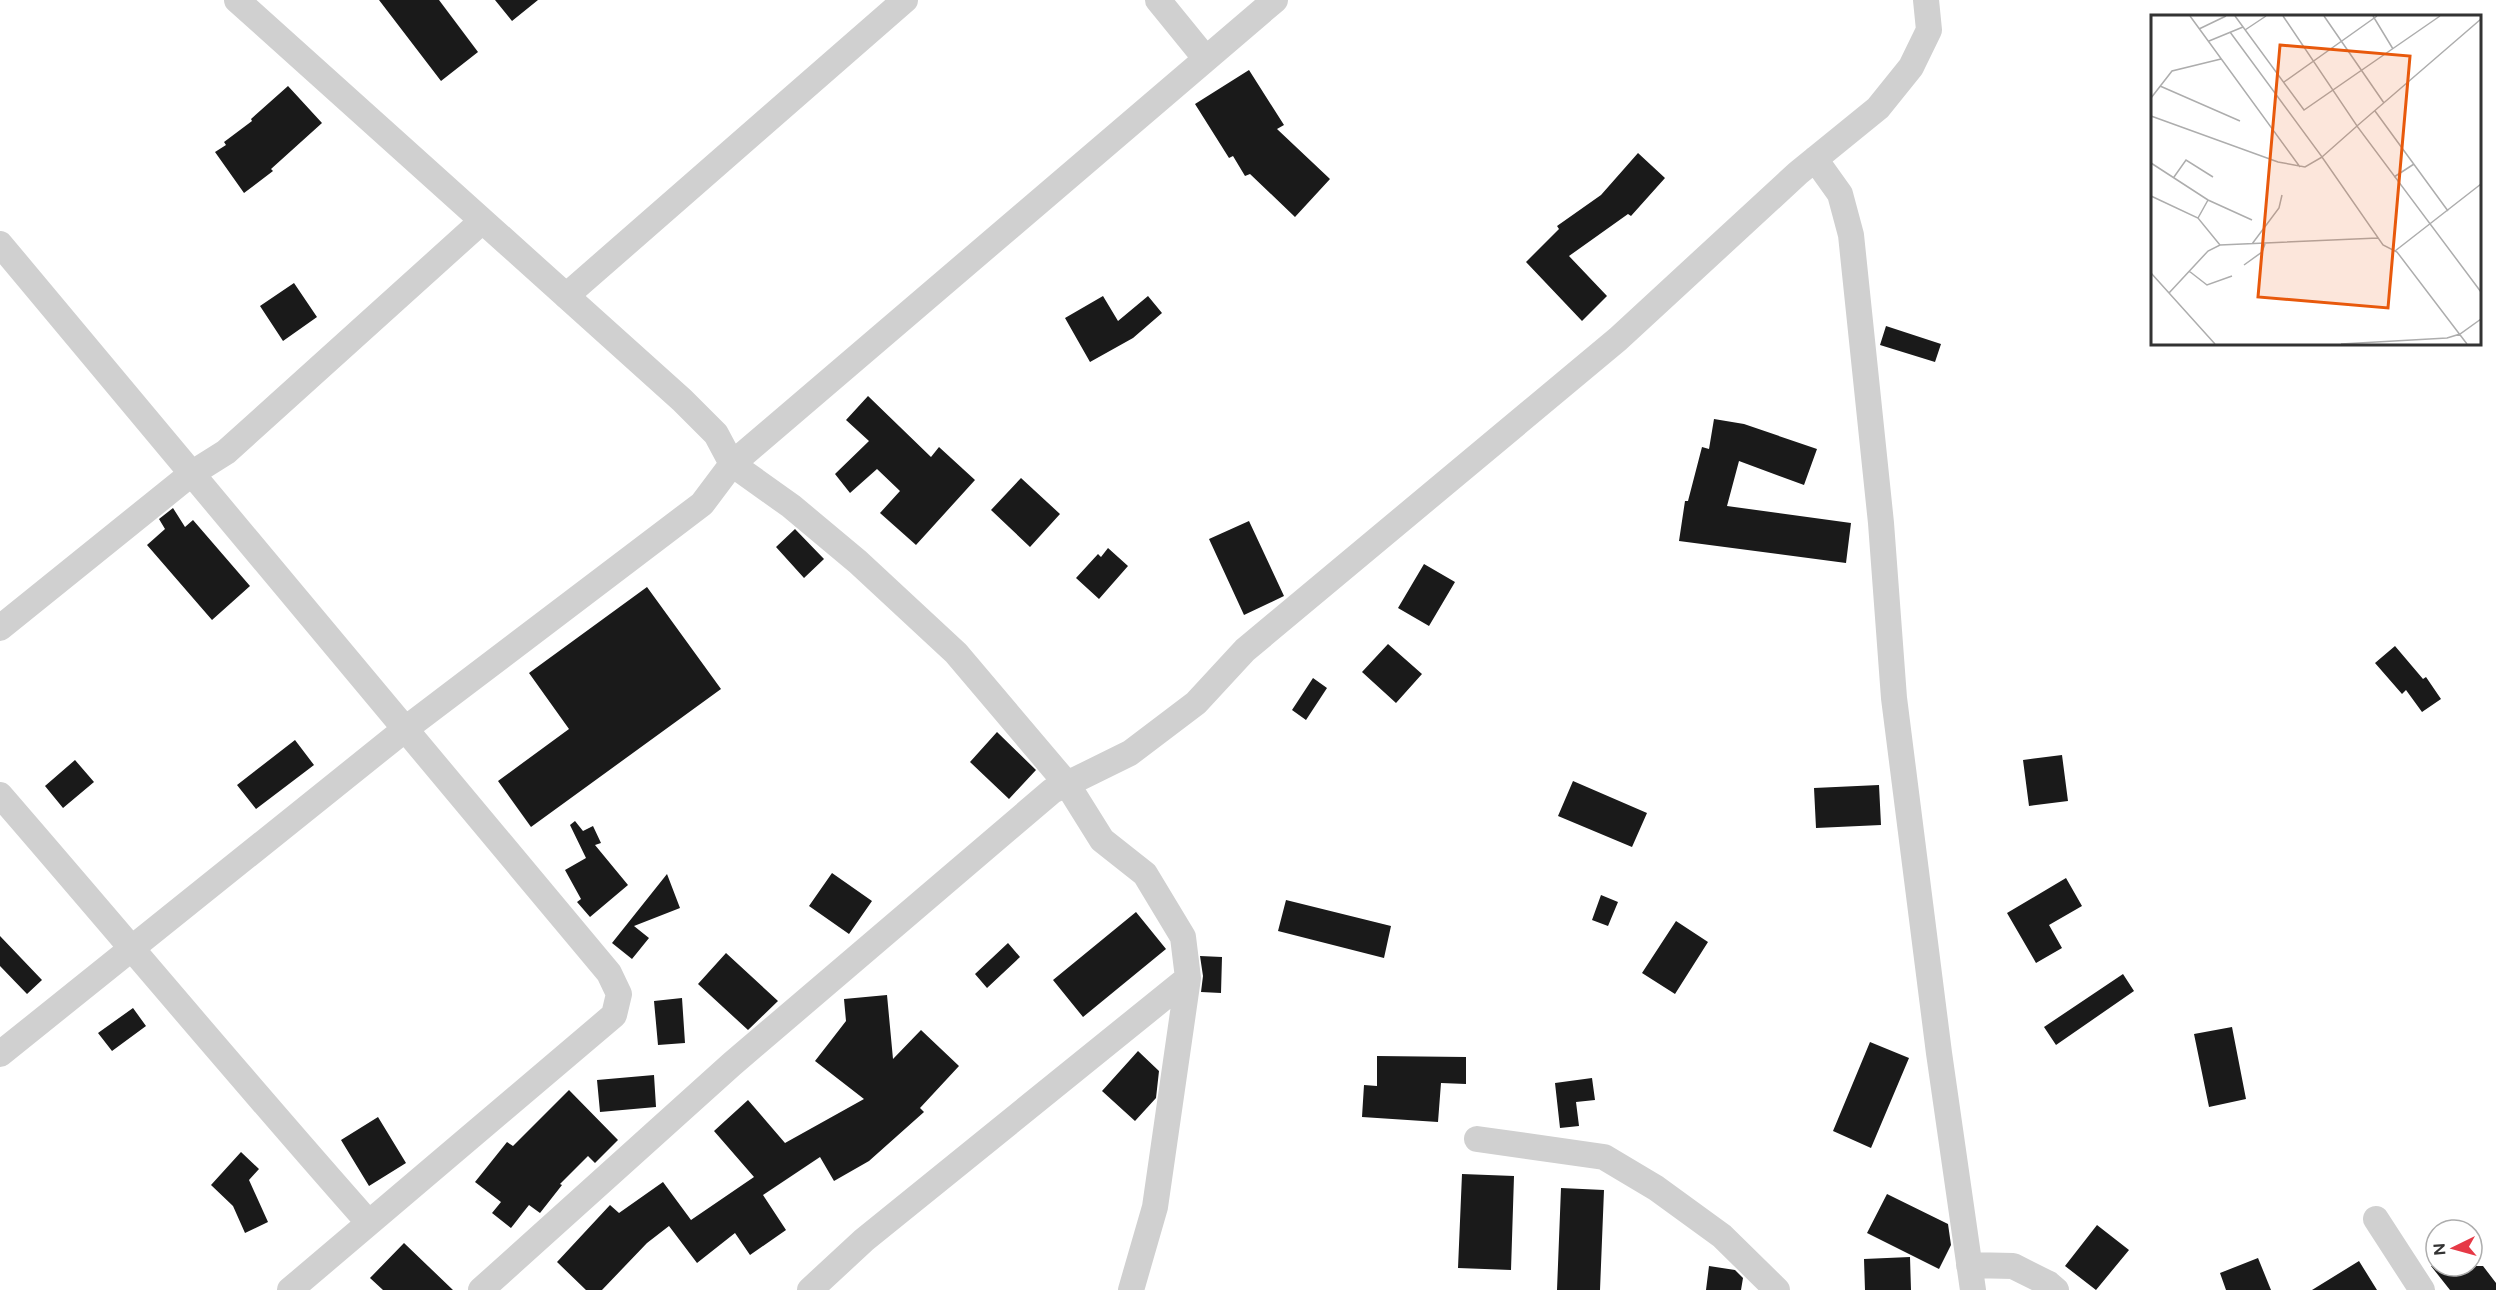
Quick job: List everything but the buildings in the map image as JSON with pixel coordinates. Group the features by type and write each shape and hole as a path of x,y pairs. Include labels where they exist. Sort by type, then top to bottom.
{"street":[{"path":"237,0 682,400 716,434 732,464 791,506 858,562 956,654 1067,784 1102,840 1145,874 1183,938 1188,978 1155,1207 1131,1290"},
{"path":"566,296 905,0"},
{"path":"1158,0 1206,59"},
{"path":"0,1054 404,730 702,504 732,464 1275,0"},
{"path":"482,1290 732,1064 1052,791 1130,753 1196,703 1245,650 1618,339 1815,159 1878,108 1911,67 1929,30 1926,0"},
{"path":"1815,159 1840,194 1851,235 1881,522 1894,698 1939,1053 1973,1290"},
{"path":"0,628 191,474 226,452 482,221"},
{"path":"0,244 609,973 619,994 614,1015 290,1290"},
{"path":"0,795 133,948 266,1107 368,1222"},
{"path":"810,1290 864,1240 1188,978"},
{"path":"1477,1139 1604,1157 1656,1188 1722,1236 1777,1290"},
{"path":"2376,1218 2422,1290"},
{"path":"1970,1265 2013,1266 2049,1284 2056,1290"}]}
